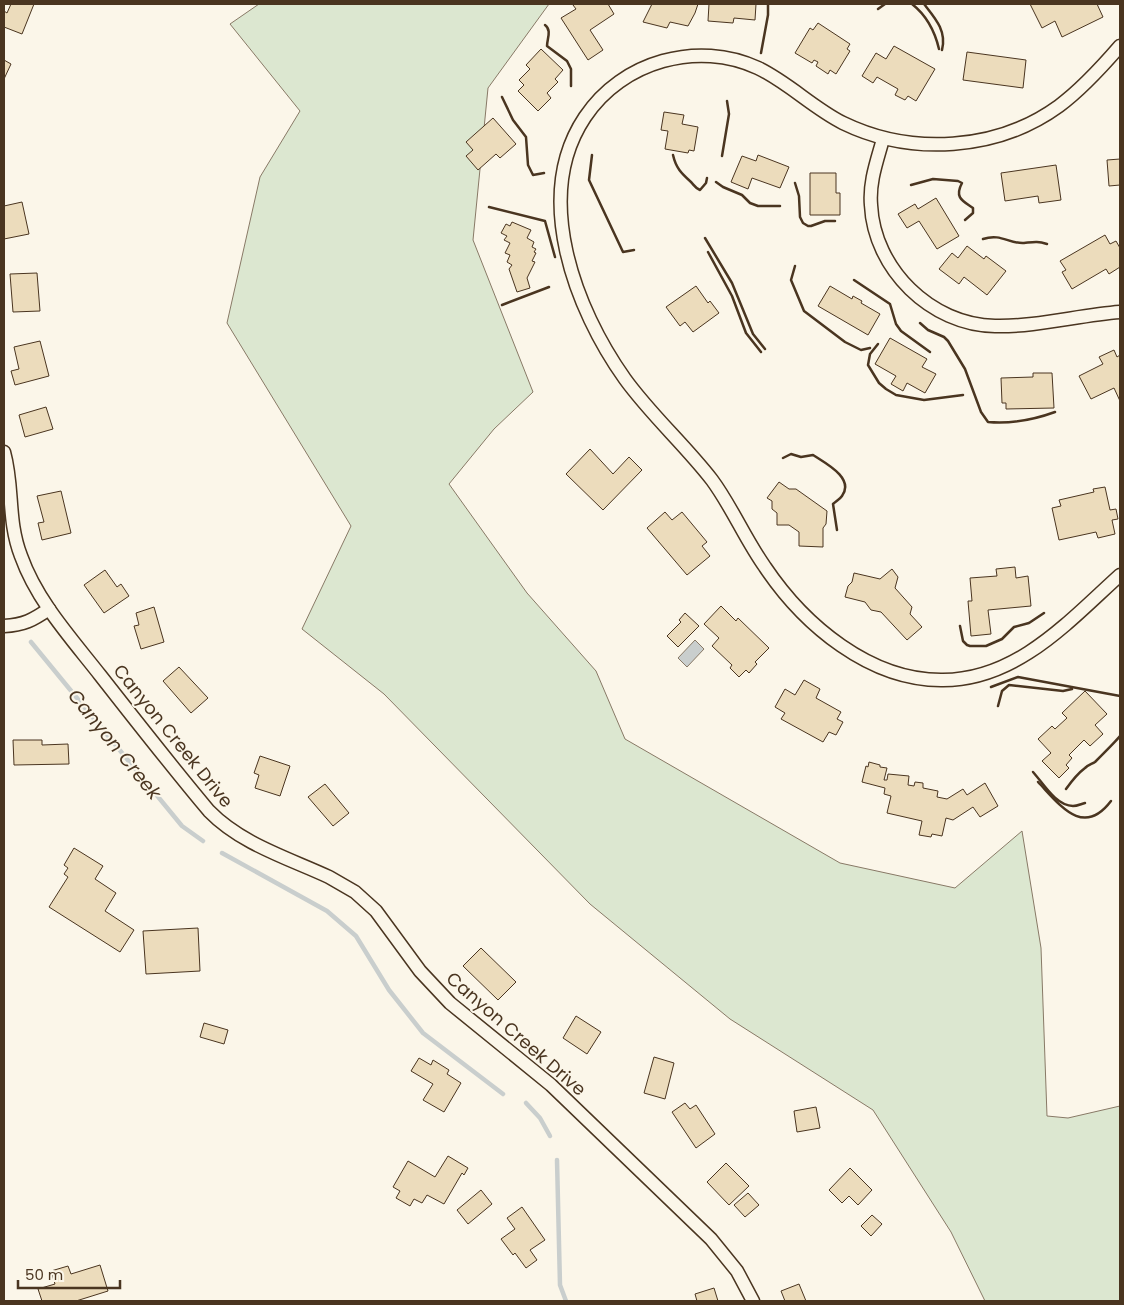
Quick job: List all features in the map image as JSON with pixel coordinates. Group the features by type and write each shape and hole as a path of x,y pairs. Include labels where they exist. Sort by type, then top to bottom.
{"street":[{"path":"1120,46 1091,79 1046,115 1019,129 984,140 944,145 902,143 862,131 833,118 808,102 784,83 758,68 729,58 695,56 662,60 632,73 606,92 585,116 576,131 564,164 560,182 563,238 571,269 584,303 612,359 637,395 718,488 766,570 799,609 835,641 860,657 899,674 930,680 961,679 998,669 1031,652 1120,575"},
{"path":"883,138 871,188 872,221 876,238 882,253 902,281 928,304 942,313 959,320 994,326 1012,326 1120,312"},
{"name":"Canyon Creek Drive","path":"4,452 9,478 11,520 17,547 27,572 49,609 200,800 219,821 235,833 342,884 366,901 386,923 427,980 450,1003 551,1085 711,1239 737,1271 753,1301"},
{"path":"4,626 29,622 49,609"}],"green space":[{"path":"259,4 549,4 488,88 473,240 533,392 494,429 449,484 527,593 596,671 625,739 840,863 955,888 1022,831 1041,948 1047,1116 1068,1118 1120,1106 1120,1301 985,1301 951,1232 873,1110 730,1019 590,904 384,694 302,629 351,526 227,323 260,177 300,111 230,24"}],"shaded area":[{"path":"695,640 704,649 687,667 678,658"}],"building":[{"path":"11,4 34,4 22,34 4,27 4,11 7,13"},
{"path":"608,4 614,14 590,30 603,50 588,60 561,18 576,9 573,5"},
{"path":"652,4 698,4 688,26 670,22 667,28 643,22"},
{"path":"709,4 756,4 755,20 734,18 733,23 708,21"},
{"path":"1030,4 1097,4 1103,17 1062,37 1055,21 1042,28"},
{"path":"818,23 850,44 847,49 850,51 836,74 830,70 828,74 816,66 818,62 814,60 812,63 795,53 810,28 813,30"},
{"path":"894,46 935,69 916,101 908,96 905,100 895,95 898,89 877,77 873,83 862,76 876,53 886,59"},
{"path":"541,49 563,70 555,79 558,82 547,93 551,98 538,111 518,91 524,85 519,80 530,69 526,65"},
{"path":"967,52 1026,60 1023,88 963,80"},
{"path":"4,60 11,64 4,79"},
{"path":"664,112 684,115 682,124 698,127 694,151 689,150 688,153 665,149 668,131 661,130"},
{"path":"493,118 516,144 500,158 496,154 478,170 466,156 473,150 466,142"},
{"path":"758,155 789,167 780,188 752,178 748,189 731,182 742,156 756,161"},
{"path":"1120,159 1120,185 1109,186 1107,160"},
{"path":"1056,165 1061,200 1039,203 1038,196 1005,201 1001,173"},
{"path":"810,173 836,173 836,193 840,193 840,215 810,215"},
{"path":"936,198 959,236 937,249 919,221 907,228 898,214 915,204 918,209"},
{"path":"22,202 29,234 4,239 4,206"},
{"path":"512,222 531,230 527,238 534,242 532,247 536,249 532,261 535,262 527,278 530,288 517,292 509,269 512,265 507,262 510,255 505,253 510,243 504,240 507,236 501,233 506,224 510,226"},
{"path":"1105,235 1110,244 1116,241 1120,248 1120,267 1109,274 1106,269 1072,289 1062,272 1066,270 1060,261"},
{"path":"967,246 984,259 986,256 1006,271 987,295 964,277 959,284 939,269 952,253 958,258"},
{"path":"37,273 40,311 13,312 10,274"},
{"path":"696,286 708,303 710,301 719,313 693,332 685,322 680,326 666,307"},
{"path":"830,286 852,299 853,296 862,301 861,303 880,314 868,335 818,306"},
{"path":"890,338 927,359 922,367 936,374 925,393 907,383 903,391 891,384 896,376 875,364"},
{"path":"40,341 49,376 15,385 11,371 19,369 14,347"},
{"path":"1114,350 1117,357 1120,355 1120,401 1114,388 1091,399 1079,376 1103,364 1099,357"},
{"path":"1033,373 1052,373 1054,408 1006,409 1006,403 1002,403 1001,378 1033,377"},
{"path":"46,407 53,429 25,437 19,415"},
{"path":"590,449 613,474 629,457 642,470 603,510 566,474"},
{"path":"779,482 789,489 796,489 827,511 826,524 823,528 823,547 799,546 799,532 789,525 777,525 777,513 772,509 772,501 767,498"},
{"path":"1105,487 1110,510 1116,509 1118,519 1112,520 1115,534 1098,538 1096,532 1059,540 1052,508 1061,506 1059,500 1094,492 1093,489"},
{"path":"61,491 71,533 42,540 38,523 44,522 37,496"},
{"path":"665,512 672,520 682,512 707,542 702,546 710,556 687,575 647,528"},
{"path":"1015,567 1016,578 1028,576 1031,606 988,610 991,634 971,636 968,601 972,601 970,578 997,576 996,569"},
{"path":"892,569 898,577 895,588 912,607 910,614 922,627 907,640 881,612 871,610 865,602 845,597 854,573 880,579"},
{"path":"105,570 117,587 121,584 129,596 104,613 84,585"},
{"path":"721,606 736,621 738,618 769,648 755,662 757,664 749,673 746,670 739,677 730,668 732,665 712,646 719,638 704,624"},
{"path":"154,607 164,642 141,649 134,626 139,625 136,613"},
{"path":"685,613 699,626 678,647 667,636 681,622 679,620"},
{"path":"179,667 208,698 191,713 163,681"},
{"path":"804,680 820,689 816,698 841,712 837,719 843,722 836,735 829,732 823,742 781,719 785,713 775,707 785,689 795,695"},
{"path":"1085,691 1107,714 1095,725 1103,734 1090,746 1084,740 1069,755 1072,758 1066,765 1069,768 1059,778 1042,761 1051,753 1038,739 1052,726 1055,729 1067,718 1062,713"},
{"path":"13,740 42,740 42,745 68,744 69,764 14,765"},
{"path":"260,756 290,766 280,796 255,788 259,775 254,773"},
{"path":"869,762 887,768 884,780 887,780 888,774 909,776 908,785 914,786 915,782 923,783 923,788 938,791 937,797 947,799 963,789 967,795 985,783 998,806 980,817 973,807 953,820 946,818 942,836 932,834 931,837 919,835 922,821 887,813 891,796 884,794 885,788 862,782 866,766 868,767"},
{"path":"325,784 349,813 333,826 308,797"},
{"path":"74,848 103,866 95,879 116,893 105,911 134,930 120,952 49,907 68,877 64,874 68,868 64,865"},
{"path":"198,928 200,971 146,974 143,931"},
{"path":"481,948 516,982 498,1000 463,966"},
{"path":"576,1016 601,1032 587,1054 563,1038"},
{"path":"204,1023 228,1030 224,1044 200,1037"},
{"path":"654,1057 674,1063 665,1099 644,1093"},
{"path":"419,1058 431,1065 433,1060 449,1070 447,1074 461,1083 444,1112 423,1100 433,1084 411,1071"},
{"path":"685,1103 690,1109 696,1105 715,1134 696,1148 672,1112"},
{"path":"816,1107 820,1128 797,1132 794,1111"},
{"path":"448,1156 468,1168 464,1175 462,1173 444,1204 427,1195 422,1203 414,1199 410,1206 396,1198 400,1191 393,1187 408,1161 435,1177"},
{"path":"726,1163 749,1186 729,1205 707,1182"},
{"path":"850,1168 872,1190 858,1205 849,1196 842,1203 829,1190"},
{"path":"481,1190 492,1204 468,1224 457,1210"},
{"path":"748,1193 759,1205 745,1217 734,1205"},
{"path":"522,1207 545,1240 530,1250 537,1260 526,1268 501,1239 515,1229 507,1218"},
{"path":"872,1215 882,1224 871,1236 861,1226"},
{"path":"100,1265 108,1291 76,1301 42,1301 38,1289 55,1284 51,1271 68,1266 71,1274"},
{"path":"799,1284 806,1301 785,1301 781,1291"},
{"path":"714,1288 718,1301 697,1301 695,1294"}],"waterway":[{"name":"Canyon Creek","path":"31,642 182,826 203,841"},
{"name":"Canyon Creek","path":"222,853 327,911 356,936 389,990 423,1033 503,1094"},
{"name":"Canyon Creek","path":"526,1103 540,1118 550,1136"},
{"name":"Canyon Creek","path":"557,1160 560,1285 566,1301"}],"wall":[{"path":"761,53 768,15 768,4"},
{"path":"878,9 885,4"},
{"path":"912,4 922,13 929,24 939,49"},
{"path":"924,4 939,25 943,37 942,50"},
{"path":"545,25 549,32 547,46 567,61 571,69 571,86"},
{"path":"502,97 513,120 526,137 528,165 533,175 544,173"},
{"path":"722,156 729,114 727,101"},
{"path":"592,155 589,180 623,252 634,250"},
{"path":"673,155 679,170 700,190 706,183 707,178"},
{"path":"911,185 933,179 962,183 959,196 973,208 973,213 965,220"},
{"path":"716,182 742,195 750,203 758,206 780,206"},
{"path":"795,183 799,196 800,217 803,223 811,226 825,221 835,221"},
{"path":"489,207 545,221 555,257"},
{"path":"983,239 995,237 1019,243 1041,242 1047,244"},
{"path":"705,238 732,283 753,334 765,349"},
{"path":"708,252 732,296 746,333 761,352"},
{"path":"795,266 791,280 804,311 845,342 861,350 870,348"},
{"path":"854,280 890,304 896,324 901,331 930,352"},
{"path":"502,305 549,287"},
{"path":"920,323 928,330 944,337 948,341 965,369 981,412 988,422 1022,421 1055,412"},
{"path":"878,344 870,354 868,365 879,383 886,389 896,395 924,400 963,395"},
{"path":"783,458 791,454 801,457 813,455 842,477 845,489 841,497 833,504 837,530"},
{"path":"960,626 963,641 967,645 986,646 1002,639 1014,627 1029,623 1044,613"},
{"path":"991,687 1018,677 1120,696"},
{"path":"998,706 1002,691 1009,685 1063,691 1072,689"},
{"path":"1066,789 1079,773 1095,762 1120,736"},
{"path":"1033,772 1050,793 1061,802 1073,806 1085,803"},
{"path":"1038,782 1063,808 1081,817 1091,817 1101,812 1111,801"}]}
